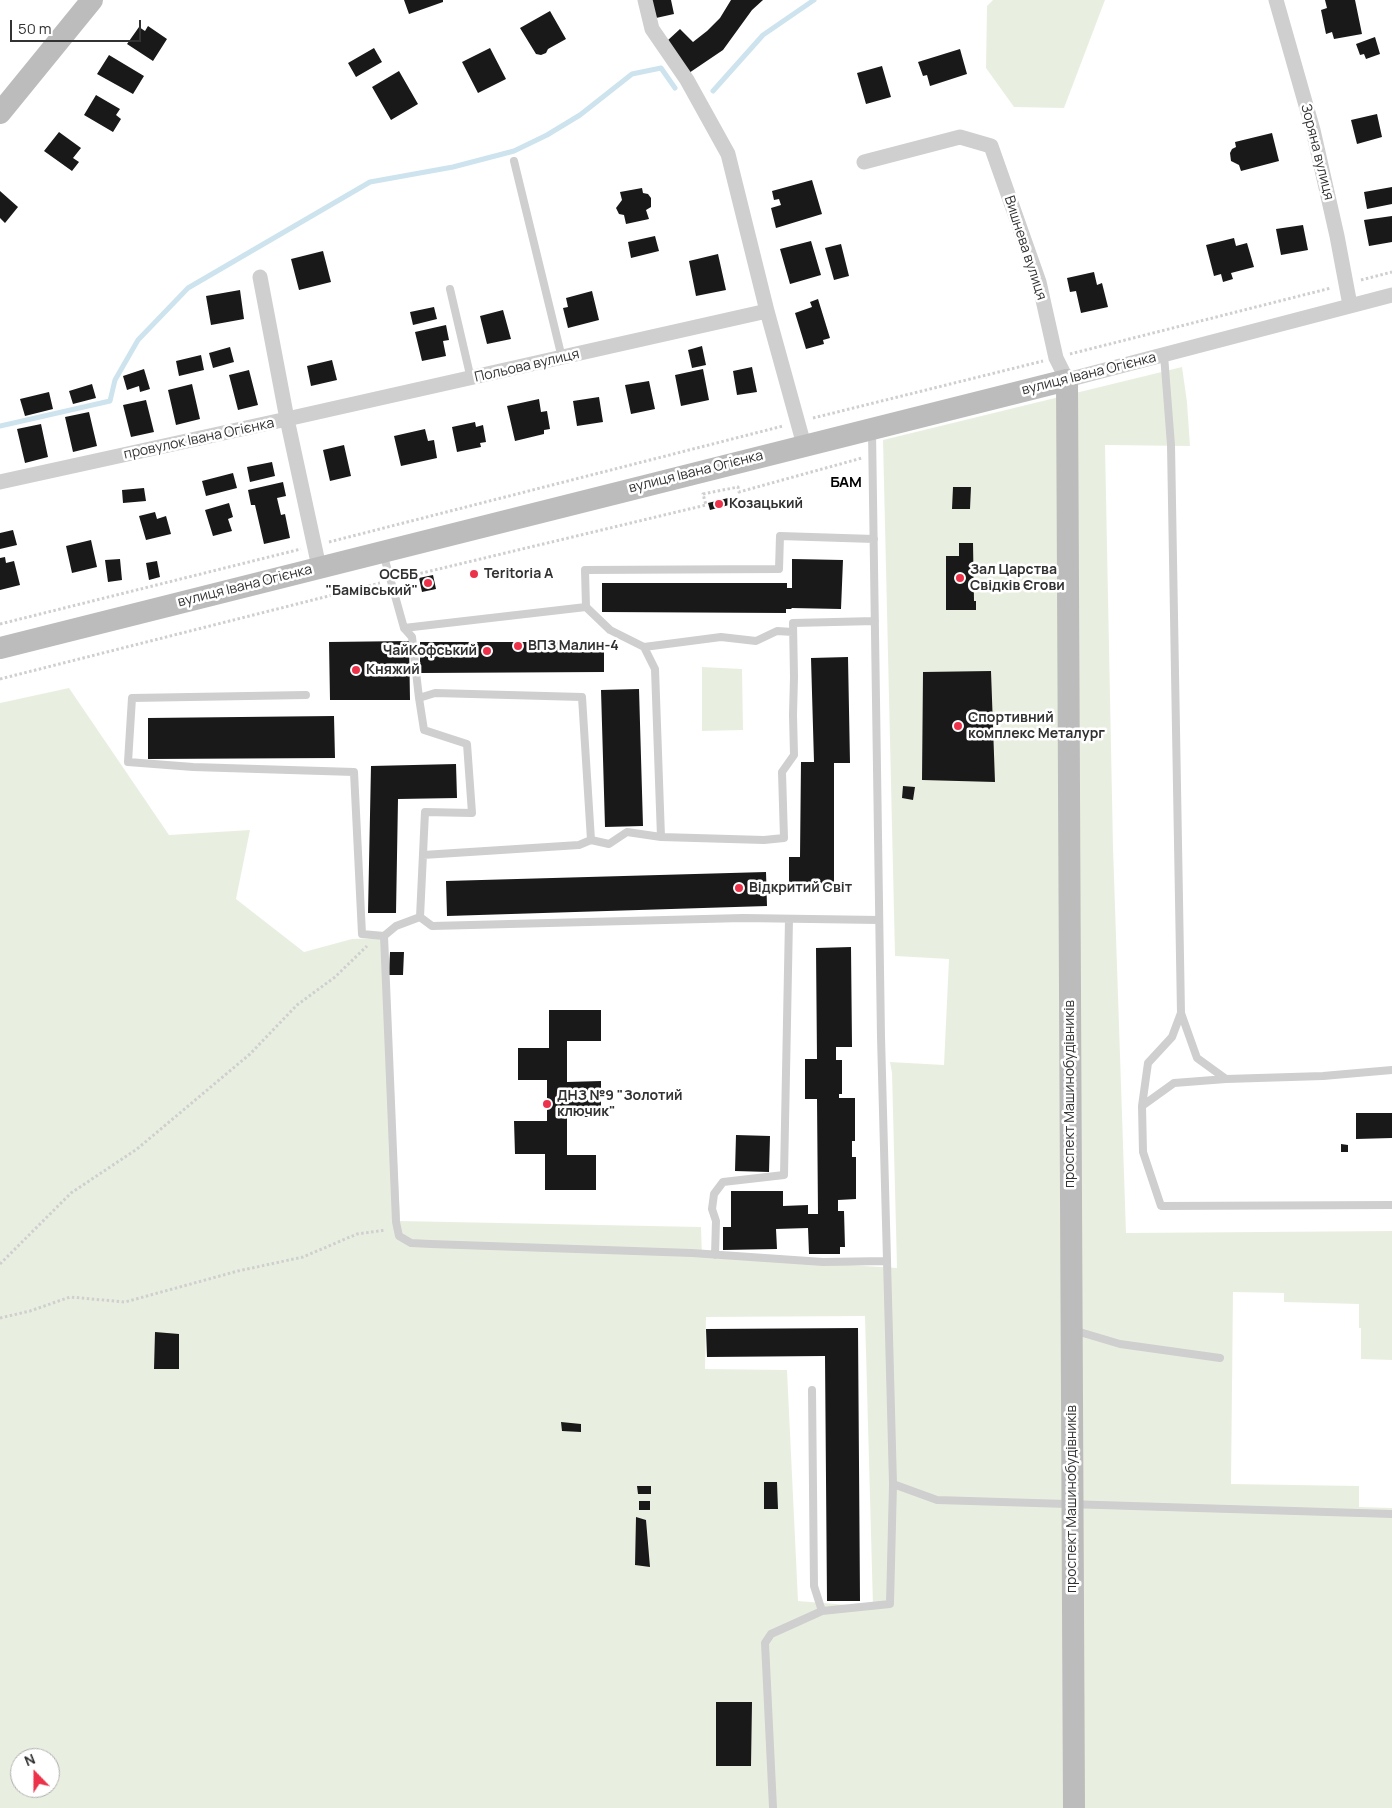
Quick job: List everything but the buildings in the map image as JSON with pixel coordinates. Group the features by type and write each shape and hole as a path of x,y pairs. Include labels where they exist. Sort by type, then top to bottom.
{"street":[{"path":"0,113 92,0"},
{"path":"645,0 652,29 687,80 728,154 767,311 804,445"},
{"name":"Зоряна вулиця","path":"1276,0 1313,130 1350,305"},
{"name":"Вишнева вулиця","path":"864,162 960,137 991,146 1039,282 1056,358 1067,380"},
{"name":"провулок Івана Огієнка","path":"0,482 286,420 260,278"},
{"name":"вулиця Івана Огієнка","path":"0,648 1067,380 1392,294"},
{"name":"Польова вулиця","path":"286,420 767,311"},
{"name":"проспект Машинобудівників","path":"1067,380 1074,1808"},
{"path":"286,420 319,567"}],"lane":[{"path":"514,161 562,358"},
{"path":"450,290 471,379"},
{"path":"1164,355 1171,446 1181,1013 1197,1058 1226,1079"},
{"path":"773,1808 765,1643 771,1634 822,1611 890,1604 893,1484 880,920 872,428"},
{"path":"793,632 777,631 756,641 721,637 644,647 610,630 586,607 585,570 779,569 780,536 874,539"},
{"path":"382,551 404,628 412,637 424,730 467,744 472,813 425,812 420,917"},
{"path":"404,628 586,607"},
{"path":"423,855 579,845 591,840 609,844 627,832 661,837 764,840 784,838 782,772 794,755 792,715 794,676 793,623 875,621"},
{"path":"644,647 655,670 661,837"},
{"path":"419,698 435,693 582,696 591,840"},
{"path":"306,695 132,698 128,762 193,767 354,772 362,934 384,936 396,926 420,917"},
{"path":"420,917 432,926 743,918 880,920"},
{"path":"715,1255 716,1222 712,1209 714,1194 723,1182 784,1175 789,919"},
{"path":"384,936 396,1222 399,1236 412,1243 715,1255 823,1262 887,1261"},
{"path":"1181,1013 1172,1037 1148,1063 1142,1106 1143,1152 1161,1206 1392,1205"},
{"path":"1142,1106 1174,1083 1226,1079 1323,1076 1392,1070"},
{"path":"1072,1329 1120,1344 1220,1358"},
{"path":"812,1390 814,1586 822,1611"},
{"path":"893,1484 937,1500 1392,1514"}],"path":[{"path":"0,624 1392,272"},
{"path":"0,679 390,580 706,505 703,494 738,487 740,492 872,455"},
{"path":"0,1264 71,1194 137,1149 250,1054 297,1005 335,977 373,940 384,936"},
{"path":"0,1318 30,1311 70,1297 125,1302 238,1270 303,1257 358,1234 390,1230 399,1236"}],"green space":[{"path":"993,0 1105,0 1064,108 1014,107 986,68 987,6"},
{"path":"1182,367 1190,446 1105,445 1113,847 1126,1233 1392,1231 1392,1360 1361,1359 1359,1304 1284,1302 1284,1293 1233,1292 1231,1484 1359,1486 1359,1507 1392,1508 1392,1808 0,1808 0,703 69,688 169,835 250,830 236,899 304,952 352,939 382,938 388,988 400,1221 701,1227 702,1256 897,1268 892,1073 890,1062 944,1065 949,959 895,956 883,440","holes":["865,1316 873,1607 798,1601 787,1370 705,1369 706,1317"]},
{"path":"702,667 742,669 743,730 702,731"}],"waterway":[{"path":"713,91 763,35 814,0"},
{"path":"0,426 110,401 115,380 138,340 188,288 370,182 453,167 514,151 547,135 580,115 632,74 661,68 675,88"}],"place":[{"name":"Козацький","path":"719,504"},
{"name":"Teritoria A","path":"474,574"},
{"name":"Зал Царства Свідків Єгови","path":"960,578"},
{"name":"ОСББ \"Бамівський\"","path":"428,583"},
{"name":"ВПЗ Малин-4","path":"518,646"},
{"name":"ЧайКофський","path":"487,651"},
{"name":"Княжий","path":"356,670"},
{"name":"Спортивний комплекс Металург","path":"958,726"},
{"name":"Відкритий Світ","path":"739,888"},
{"name":"ДНЗ №9 \"Золотий ключик\"","path":"547,1104"}],"district":[{"name":"БАМ","path":"846,483"}]}
